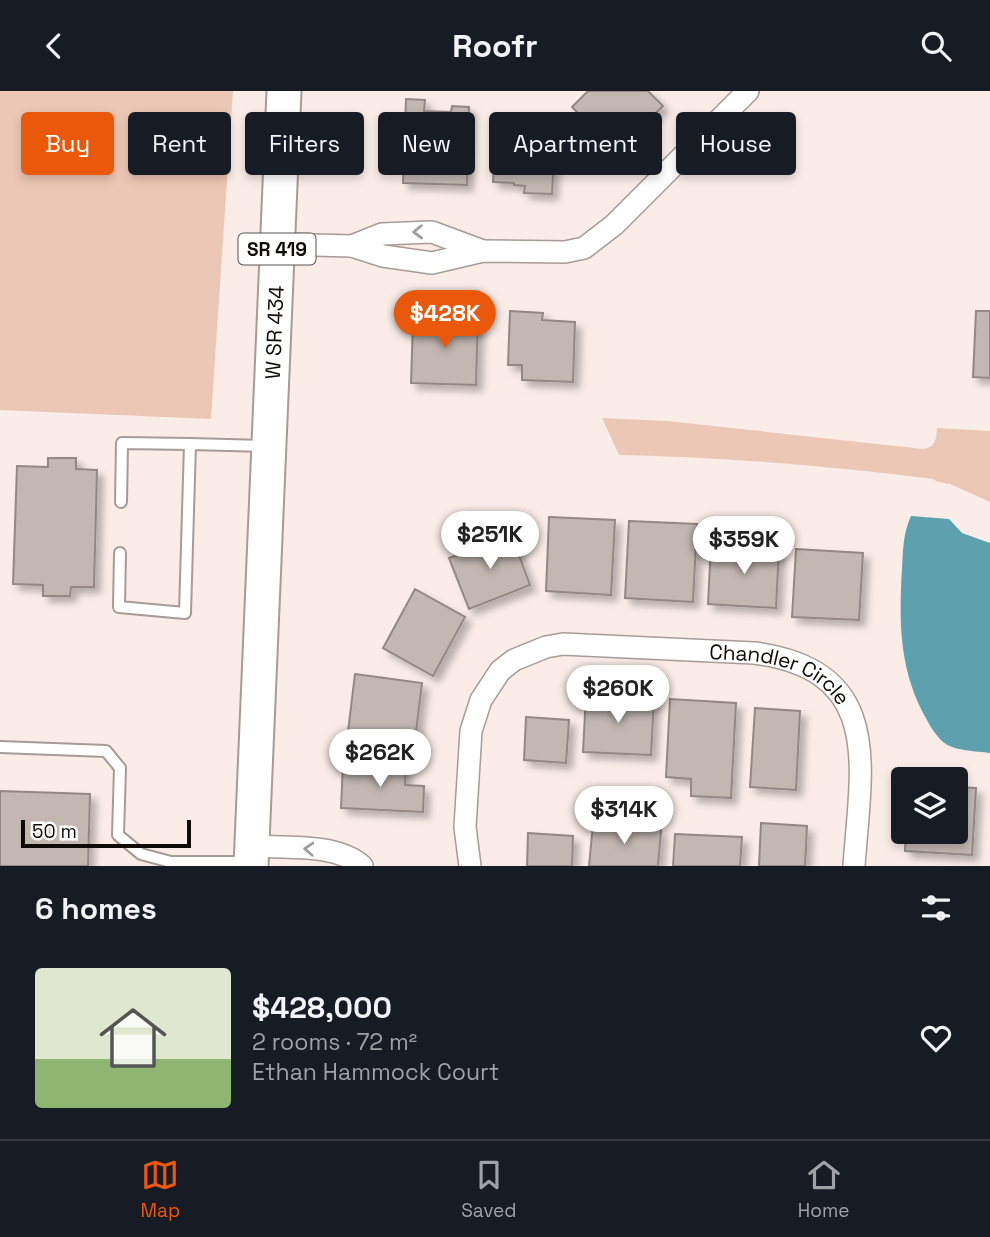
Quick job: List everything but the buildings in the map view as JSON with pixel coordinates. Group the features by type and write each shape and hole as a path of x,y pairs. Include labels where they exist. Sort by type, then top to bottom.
{"main road":[{"name":"W SR 434","path":"269,446 284,91"},
{"name":"SR 419","path":"251,858 269,446"}],"street":[{"path":"277,244 352,246 383,256 432,263 483,251 565,252 584,248 614,225 748,91"},
{"path":"352,246 382,234 432,232 483,251"},
{"name":"Chandler Circle","path":"470,866 465,827 471,731 481,700 500,671 514,660 546,646 563,644 780,656 802,664 826,678 846,703 860,743 861,770 854,866"},
{"path":"251,858 332,851 354,859 362,866"}],"lane":[{"path":"121,502 122,443 269,446"},
{"path":"120,553 119,607 185,613 190,444"},
{"path":"0,747 106,751 120,768 118,835 141,854 171,862 251,858"}],"shaded area":[{"path":"0,91 233,91 231,121 231,112 128,112 128,175 227,175 211,419 0,410"},
{"path":"602,418 667,421 923,449 933,444 937,428 990,431 990,502 933,479 776,463 619,455"}],"water":[{"path":"911,516 949,519 962,533 990,543 990,753 959,749 943,742 929,724 914,694 905,659 901,624 903,549"}]}
